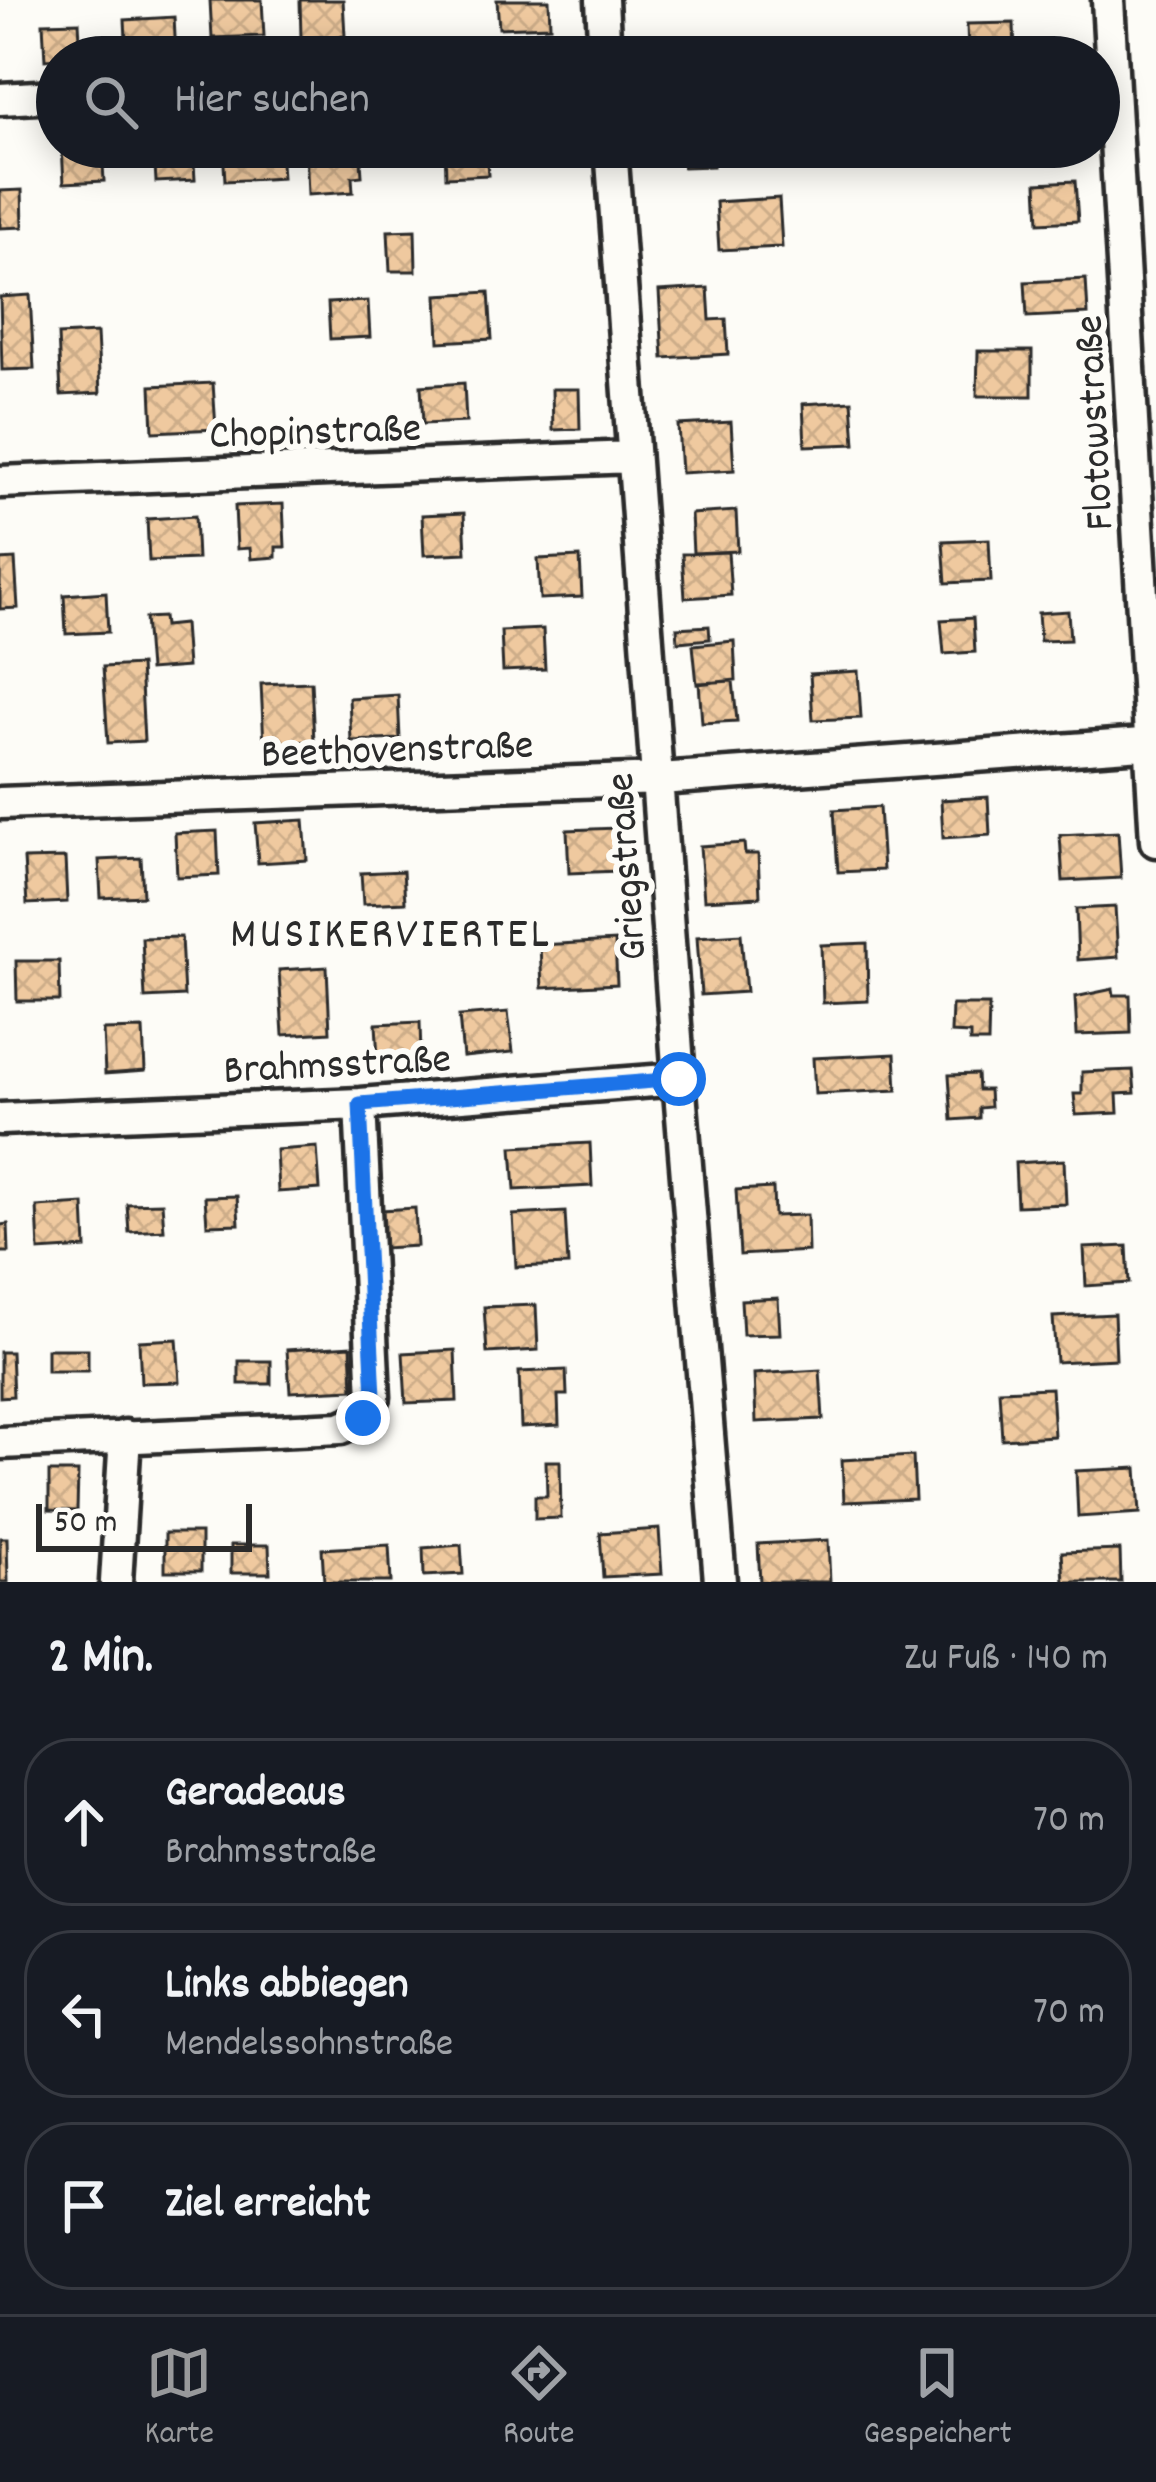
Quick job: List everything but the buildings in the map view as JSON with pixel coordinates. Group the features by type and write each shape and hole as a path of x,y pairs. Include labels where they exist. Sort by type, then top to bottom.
{"street":[{"path":"602,0 604,36"},
{"name":"Flotowstraße","path":"1108,0 1110,36"},
{"path":"0,99 36,97"},
{"name":"Griegstraße","path":"612,168 720,1581"},
{"name":"Flotowstraße","path":"1118,168 1156,841"},
{"name":"Chopinstraße","path":"0,482 632,457"},
{"name":"Beethovenstraße","path":"0,803 660,779 1154,743"},
{"name":"Brahmsstraße","path":"0,1118 360,1104 679,1079"},
{"path":"0,1443 341,1428 363,1418 374,1397 360,1104"},
{"path":"116,1582 125,1436"}],"district":[{"name":"MUSIKERVIERTEL","path":"391,930"}],"route":[{"path":"363,1418 374,1397 360,1104 679,1079"}]}
